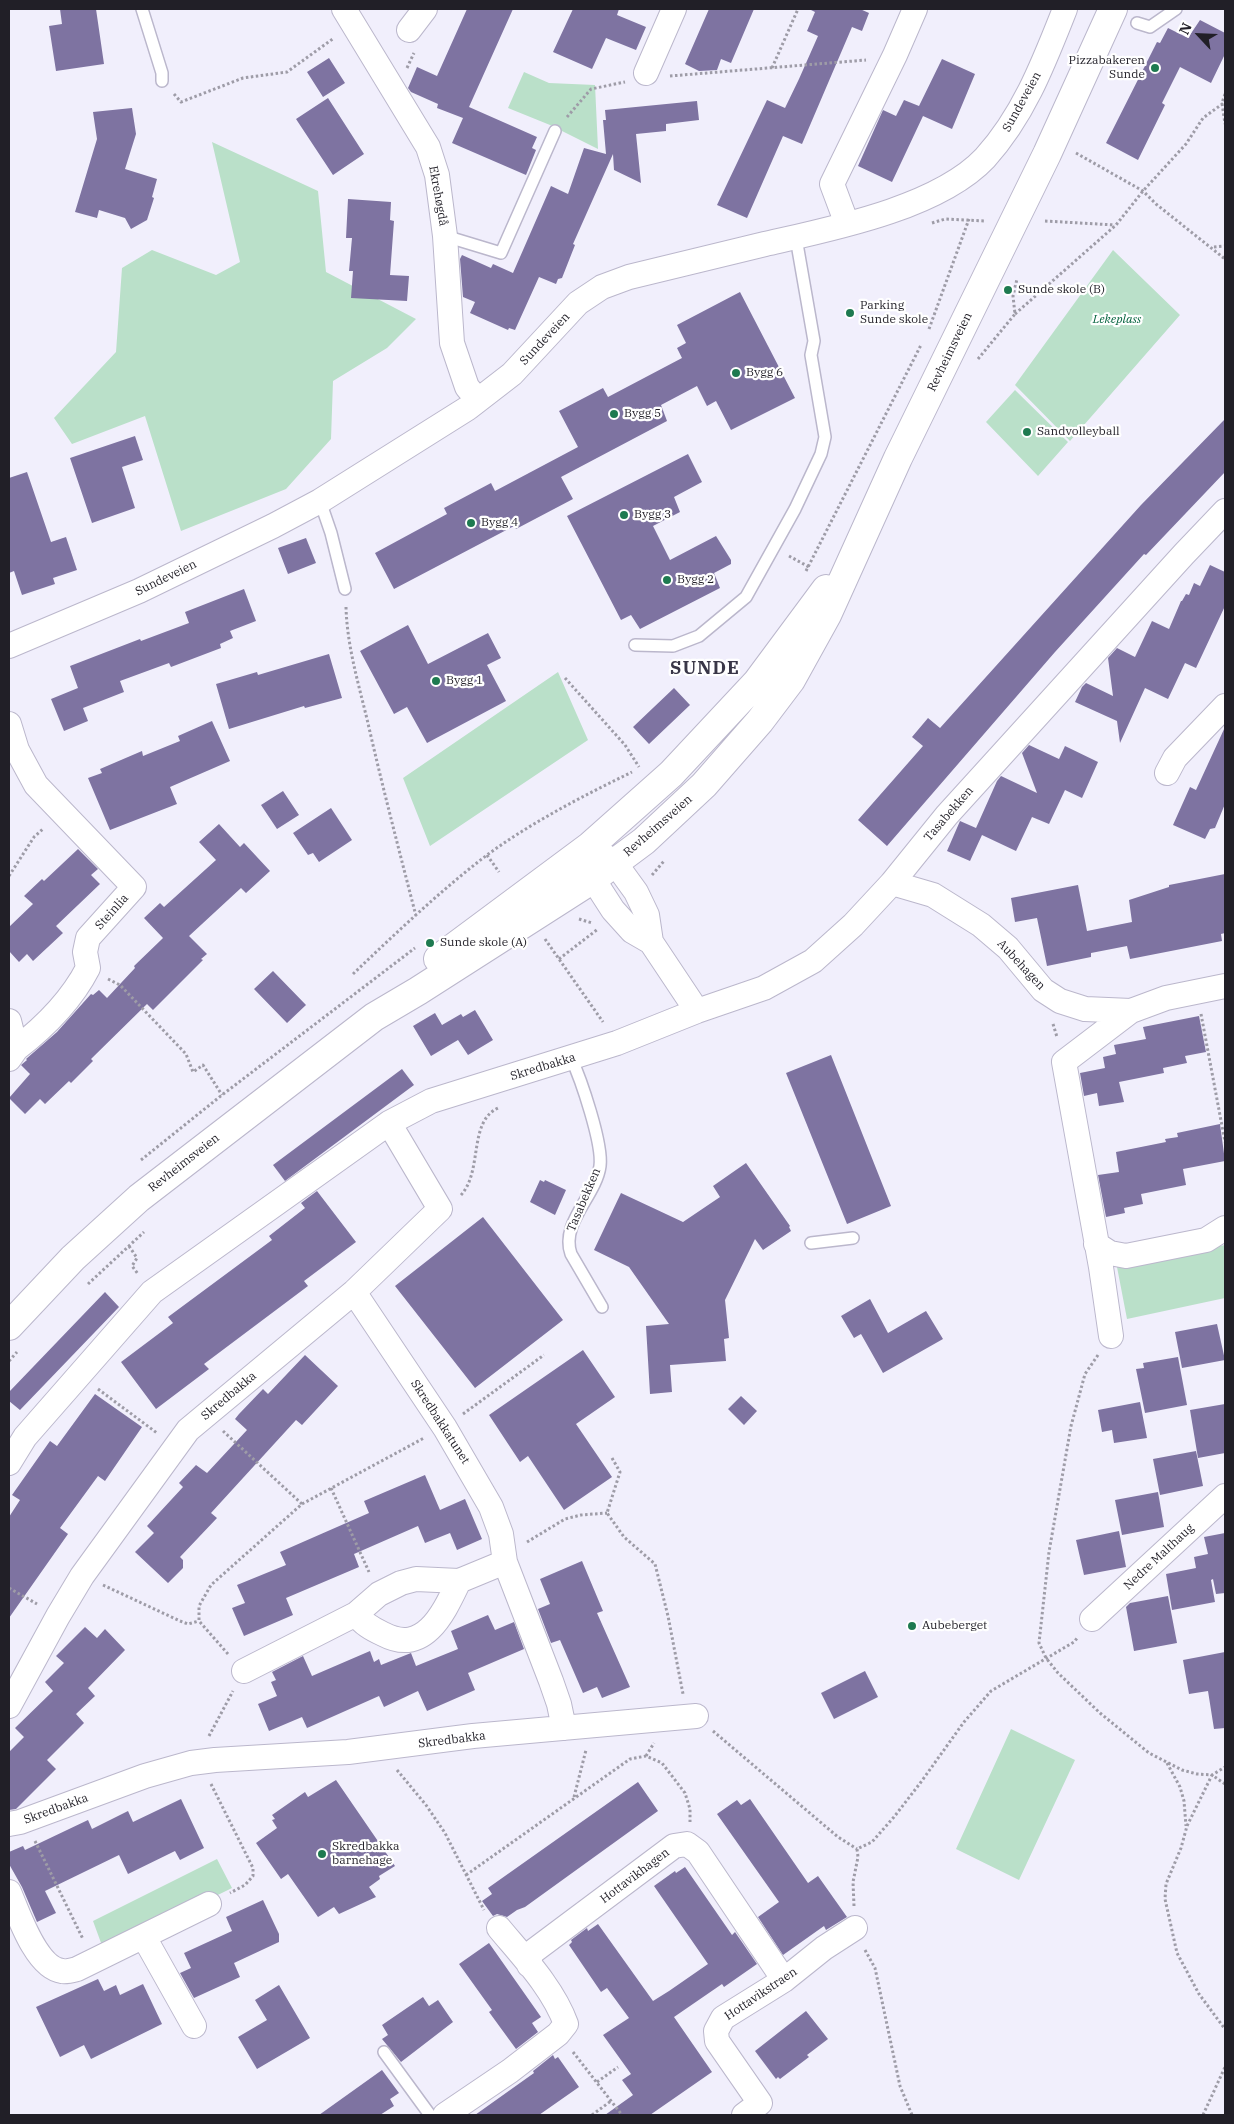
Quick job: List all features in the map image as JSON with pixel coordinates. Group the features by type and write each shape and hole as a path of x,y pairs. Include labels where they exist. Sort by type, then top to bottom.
{"main road":[{"name":"Revheimsveien","path":"1059,152 1113,9"},
{"name":"Revheimsveien","path":"16,1336 73,1258 139,1198 374,1017 418,991 615,863 673,815 704,785 760,721 791,680 811,647 855,552 1059,152 1132,16"},
{"name":"Revheimsveien","path":"374,1017 412,979 590,846 637,806 717,727 763,674 855,552"}],"street":[{"path":"409,30 425,9"},
{"path":"646,73 674,9"},
{"path":"847,224 832,184 893,59 915,9"},
{"name":"Sundeveien","path":"9,646 139,591 320,501 468,408 512,374 578,303 602,287 629,277 796,238 847,224 923,199 959,179 984,159 1010,128 1033,88 1065,9"},
{"name":"Ekrehøgdå","path":"348,17 428,147 437,175 445,236 452,342 467,387 478,400"},
{"name":"Tasabekken","path":"697,1011 764,988 812,960 853,925 892,883 947,816 1225,511"},
{"path":"1167,773 1175,758 1225,706"},
{"name":"Steinlia","path":"10,730 17,750 36,785 134,887 88,938 85,952 88,968"},
{"path":"590,846 615,863 636,892 647,915 651,942 697,1011"},
{"path":"590,846 593,879 613,910 632,931 651,942"},
{"name":"Aubehagen","path":"892,883 933,895 981,925 1008,948 1043,990 1060,1001 1085,1009 1131,1011"},
{"path":"13,1054 42,1030 68,1000 88,968"},
{"name":"Aubehagen","path":"1111,1336 1064,1062 1131,1011 1166,998 1225,986"},
{"name":"Skredbakka","path":"9,1463 25,1437 152,1292 389,1123 431,1101 617,1043 697,1011"},
{"path":"9,1021 13,1054"},
{"name":"Skredbakka","path":"9,1706 82,1576 188,1430 354,1292 440,1209 389,1123"},
{"path":"1096,1244 1110,1253 1126,1256 1206,1240 1225,1228"},
{"name":"Skredbakkatunet","path":"354,1292 445,1428 491,1507 501,1534 505,1562 551,1681 559,1704 564,1728"},
{"name":"Nedre Malthaug","path":"1092,1619 1225,1496"},
{"path":"244,1671 356,1614 379,1594 416,1579 460,1581 505,1562"},
{"path":"356,1614 362,1622 392,1639 403,1641 412,1639 433,1626 440,1619 460,1581"},
{"name":"Skredbakka","path":"17,1822 145,1776 199,1762 378,1749 473,1736 696,1716"},
{"path":"687,1844 698,1852 784,1980"},
{"name":"Hottavikhagen","path":"529,1965 531,1953 674,1846 687,1844"},
{"path":"9,1892 37,1953 50,1966 61,1971 77,1970 209,1904"},
{"path":"444,2115 510,2071 558,2034 566,2024 560,2006 499,1928"},
{"name":"Hottavikstraen","path":"758,2111 718,2041 716,2031 723,2018 784,1980 824,1948 855,1928"},
{"path":"144,1937 194,2026"}],"lane":[{"path":"142,9 159,64 162,81"},
{"path":"1132,16 1150,27 1176,9"},
{"path":"445,236 500,253 555,131"},
{"path":"634,644 673,646 699,636 746,597 795,509 821,454 825,437 811,355 814,341 796,238"},
{"path":"320,501 331,533 345,589"},
{"name":"Tasabekken","path":"572,1058 596,1136 600,1166 572,1227 568,1238 568,1245 571,1254 602,1307"},
{"path":"812,1243 853,1238"},
{"path":"384,2052 430,2115"}],"path":[{"path":"772,68 798,9"},
{"path":"162,81 181,102 243,78 287,72 348,17"},
{"path":"395,93 416,50 409,30"},
{"path":"555,131 591,89 630,81 646,73 652,77 893,59"},
{"path":"1225,94 1223,102 1225,124"},
{"path":"1015,314 1116,225 1143,190 1186,144 1203,118 1223,102"},
{"path":"1059,152 1143,190 1156,204 1225,259"},
{"path":"935,324 929,330 968,219"},
{"path":"1045,221 1116,225"},
{"path":"1213,248 1225,246"},
{"path":"804,574 925,339"},
{"path":"345,589 347,628 384,796 416,916"},
{"path":"565,678 625,746 639,768"},
{"path":"625,780 646,762"},
{"path":"353,974 416,916 488,855 558,811 639,768"},
{"path":"9,876 34,837 62,813"},
{"path":"488,855 499,872"},
{"path":"559,959 601,927 585,920 576,919"},
{"path":"544,938 617,1043"},
{"path":"137,1164 222,1095 418,945"},
{"path":"88,968 120,985 186,1054 194,1072 203,1065 222,1095"},
{"path":"1196,992 1225,1142"},
{"path":"86,1285 147,1229"},
{"path":"9,1361 16,1336"},
{"path":"209,1904 245,1885 254,1876 253,1868 199,1762 201,1748 213,1732 244,1671 199,1621 199,1606 211,1585 302,1504 445,1428 544,1355"},
{"path":"79,1376 176,1446"},
{"path":"206,1415 302,1504"},
{"path":"612,1458 620,1472 607,1513 615,1527 624,1537 655,1564 668,1616 685,1702 696,1716 838,1837 857,1849"},
{"path":"332,1488 379,1594"},
{"path":"505,1562 527,1541 565,1520 581,1515 607,1513"},
{"path":"82,1576 180,1621 188,1624 199,1621"},
{"path":"9,1588 58,1616"},
{"path":"857,1849 872,1842 894,1817 964,1722 991,1691 1074,1642 1092,1619"},
{"path":"574,1797 588,1738 595,1726"},
{"path":"378,1749 426,1804 445,1833 479,1902 499,1928"},
{"path":"466,1875 630,1759 646,1756 662,1763 685,1792 690,1809 687,1844"},
{"path":"1167,1763 1180,1787 1187,1826"},
{"path":"1225,1784 1212,1775 1187,1826 1181,1848 1166,1884 1165,1899 1167,1915 1177,1953 1200,1994 1225,2029"},
{"path":"17,1822 94,1961"},
{"path":"857,1849 858,1857 854,1882 855,1928 874,1968 900,2086 912,2115"},
{"path":"558,2034 622,2115"},
{"path":"597,2082 618,2067"},
{"path":"1203,2115 1225,2067"},
{"path":"592,2115 611,2100"}],"green space":[{"path":"524,72 549,83 595,85 598,149 550,125 508,108"},
{"path":"212,142 318,191 326,272 416,319 387,348 333,381 331,439 286,489 181,531 145,416 72,444 54,418 116,352 122,268 152,250 216,275 240,262"},
{"name":"Lekeplass","path":"1113,250 1180,315 1070,441 1015,385"},
{"name":"Sandvolleyball","path":"1015,390 1068,442 1038,476 986,422"},
{"path":"558,672 588,740 430,846 403,778"},
{"path":"1225,1245 1225,1298 1127,1319 1117,1267"},
{"path":"1011,1729 1075,1760 1019,1880 956,1849"},
{"path":"217,1859 232,1888 104,1951 93,1921"}],"building":[{"path":"60,9 96,9 104,64 56,71 49,26 62,24"},
{"path":"467,9 513,9 469,107 537,137 532,148 536,150 526,175 452,143 463,118 437,108 438,104 411,92 408,88 417,67 437,76"},
{"path":"573,9 619,9 617,15 646,27 636,50 606,38 592,69 553,52"},
{"path":"709,9 754,9 731,63 721,59 717,70 699,71 685,64"},
{"path":"809,9 860,9 869,13 862,31 852,27 802,144 783,136 747,218 717,205 767,100 785,108 799,79 818,36 807,31 815,12"},
{"path":"1200,20 1225,33 1225,54 1211,83 1180,67 1162,103 1165,105 1138,160 1106,143 1157,42 1160,43 1168,28 1188,38"},
{"path":"329,58 345,83 323,97 307,72"},
{"path":"942,59 975,74 952,129 923,116 892,182 858,166 883,110 896,116 904,100 919,106"},
{"path":"328,98 364,154 333,175 296,119"},
{"path":"697,101 699,120 666,124 666,131 636,134 641,183 614,170 613,154 573,244 575,245 562,278 558,279 556,284 539,277 515,330 509,328 508,330 470,313 475,302 463,297 460,259 462,255 491,268 493,264 513,273 551,186 568,194 584,148 606,154 603,120 606,120 605,110"},
{"path":"132,108 136,134 125,169 157,179 152,197 154,198 147,220 131,229 125,218 99,210 97,218 75,212 97,139 93,112"},
{"path":"348,199 391,202 390,220 394,221 390,275 409,276 407,301 351,298 353,271 349,271 352,238 346,238"},
{"path":"740,292 795,398 731,430 716,401 707,406 697,386 661,405 667,421 561,477 573,499 516,529 514,526 394,589 375,553 447,514 444,508 491,483 495,491 578,447 559,411 603,388 608,397 682,358 677,348 686,343 677,325"},
{"path":"1225,419 1225,472 1146,555 1144,554 1055,652 887,846 858,820 923,746 912,737 928,718 940,728 1141,505"},
{"path":"135,436 143,460 122,467 135,508 92,523 70,458"},
{"path":"688,454 702,482 674,497 680,512 653,526 670,560 716,536 731,560 731,564 714,573 720,588 640,629 631,615 621,620 567,516"},
{"path":"27,472 51,542 66,537 77,570 53,578 55,584 22,595 14,571 9,573 9,478"},
{"path":"306,538 316,563 288,574 278,548"},
{"path":"1210,565 1225,572 1225,606 1196,668 1185,663 1168,699 1145,688 1120,743 1117,721 1075,702 1082,687 1086,683 1113,696 1108,658 1117,648 1135,657 1152,621 1169,629 1181,601 1186,594 1189,595 1194,583 1200,586"},
{"path":"244,589 256,621 230,631 233,638 220,644 221,648 171,667 169,663 120,681 124,692 83,708 88,721 64,731 51,699 78,688 70,666 140,639 141,641 189,623 185,612"},
{"name":"Bygg 1","path":"408,625 428,664 488,633 501,658 487,665 506,701 427,743 407,707 394,714 360,651"},
{"path":"329,654 342,698 305,708 304,706 229,729 216,684 257,672 258,675"},
{"path":"674,688 690,705 649,744 633,727"},
{"path":"212,721 230,761 170,787 177,804 110,830 88,778 102,773 100,769 142,751 143,756 180,741 178,736"},
{"path":"1225,727 1225,804 1215,828 1210,829 1205,839 1173,825 1190,787 1196,790"},
{"path":"1029,745 1059,759 1065,746 1098,762 1082,798 1065,790 1049,824 1032,817 1016,851 982,835 970,861 947,851 960,821 976,828 1001,776 1037,793 1022,753"},
{"path":"283,791 299,815 277,829 261,805"},
{"path":"331,808 352,840 319,862 313,853 308,855 293,833"},
{"path":"219,824 240,847 244,843 270,871 246,893 241,888 189,936 207,954 153,1010 147,1004 91,1059 93,1061 71,1083 69,1081 45,1104 40,1099 25,1114 9,1098 30,1074 21,1065 57,1032 91,994 93,995 99,990 107,998 135,968 134,966 163,938 144,918 160,903 164,907 216,860 199,842"},
{"path":"78,849 98,869 91,875 100,884 56,926 63,933 33,961 27,954 19,962 9,951 9,927 33,904 24,896 42,879 44,881"},
{"path":"1225,874 1225,933 1221,934 1222,941 1130,959 1127,946 1091,953 1091,957 1047,966 1037,918 1015,922 1011,898 1078,885 1087,931 1132,922 1129,900 1169,887 1169,885"},
{"path":"273,971 306,1005 287,1023 254,989"},
{"path":"475,1010 493,1040 468,1055 458,1040 431,1056 413,1026 435,1013 442,1025 461,1014 463,1017"},
{"path":"1199,1016 1206,1052 1185,1056 1187,1063 1163,1068 1164,1073 1119,1082 1124,1102 1099,1106 1097,1093 1084,1096 1080,1073 1105,1068 1103,1057 1116,1054 1114,1045 1146,1039 1143,1027"},
{"path":"831,1055 891,1206 847,1224 786,1073"},
{"path":"402,1069 414,1085 285,1181 273,1165"},
{"path":"1220,1124 1225,1161 1183,1169 1186,1185 1141,1194 1143,1204 1124,1208 1125,1213 1106,1217 1098,1175 1119,1172 1116,1152 1166,1142 1165,1139 1178,1137 1177,1133"},
{"path":"746,1163 790,1226 791,1231 763,1250 755,1239 725,1300 729,1338 724,1339 726,1361 670,1365 672,1392 650,1394 646,1326 669,1324 629,1267 594,1250 621,1193 683,1222 720,1197 713,1186"},
{"path":"540,1180 544,1182 545,1180 566,1190 555,1215 530,1202"},
{"path":"317,1191 356,1242 304,1281 308,1286 204,1364 209,1369 156,1409 121,1362 173,1323 168,1317 272,1240 269,1236 305,1208 301,1203"},
{"path":"483,1217 563,1320 475,1388 395,1286"},
{"path":"105,1292 119,1307 20,1410 9,1401 9,1392"},
{"path":"870,1299 888,1333 926,1311 943,1339 883,1373 861,1334 854,1338 841,1316"},
{"path":"1217,1324 1225,1360 1182,1368 1175,1332"},
{"path":"583,1350 615,1397 576,1424 612,1477 564,1510 528,1456 520,1462 489,1415"},
{"path":"305,1355 338,1386 302,1425 296,1420 211,1513 217,1518 180,1557 183,1560 183,1568 168,1583 135,1552 154,1533 147,1526 183,1487 179,1483 196,1465 207,1473 247,1430 235,1419 239,1414 263,1389 268,1394"},
{"path":"1178,1357 1187,1405 1145,1413 1136,1369 1144,1368 1143,1363"},
{"path":"95,1394 142,1427 105,1481 98,1476 60,1528 68,1534 9,1618 9,1517 20,1500 12,1495 50,1441 57,1446"},
{"path":"741,1396 757,1411 744,1425 728,1409"},
{"path":"1140,1402 1147,1438 1114,1443 1112,1430 1102,1432 1098,1410"},
{"path":"1225,1404 1225,1453 1198,1458 1190,1410"},
{"path":"1196,1451 1203,1486 1160,1495 1153,1459"},
{"path":"425,1475 440,1510 465,1499 482,1539 457,1550 450,1533 425,1543 418,1526 354,1554 359,1567 286,1598 293,1615 244,1636 232,1608 245,1603 237,1585 286,1565 280,1552 369,1513 364,1501"},
{"path":"1158,1492 1164,1527 1122,1535 1115,1500"},
{"path":"1119,1531 1126,1567 1084,1575 1076,1540"},
{"path":"1225,1533 1225,1593 1216,1594 1213,1579 1211,1580 1215,1602 1172,1610 1166,1574 1196,1568 1194,1557 1208,1554 1204,1537"},
{"path":"582,1561 603,1611 597,1613 630,1687 602,1698 597,1687 583,1693 560,1640 551,1643 538,1609 550,1604 540,1579"},
{"path":"1168,1596 1177,1643 1134,1651 1126,1607 1130,1603"},
{"path":"488,1615 495,1630 514,1622 524,1649 468,1673 475,1690 427,1711 418,1691 384,1707 379,1696 307,1728 302,1717 269,1731 258,1704 277,1696 271,1682 276,1680 272,1672 303,1656 312,1676 370,1651 374,1662 379,1659 381,1665 411,1653 416,1666 458,1649 451,1631"},
{"path":"85,1627 97,1638 105,1629 125,1650 88,1688 95,1696 76,1714 84,1723 47,1760 56,1769 16,1809 9,1810 9,1752 24,1737 15,1728 53,1691 45,1682 64,1663 56,1656"},
{"path":"1225,1652 1225,1728 1214,1729 1208,1691 1189,1694 1183,1660"},
{"path":"865,1671 878,1697 834,1719 821,1693"},
{"path":"336,1780 395,1866 379,1876 380,1879 369,1887 376,1897 339,1914 334,1907 318,1917 288,1874 281,1879 256,1843 277,1828 272,1820 275,1819 272,1815 305,1792 308,1797"},
{"path":"638,1782 658,1811 525,1907 507,1917 497,1914 493,1916 482,1901 492,1894 488,1888"},
{"path":"181,1799 204,1848 180,1860 175,1851 128,1874 119,1855 45,1891 56,1913 37,1922 22,1887 9,1864 9,1852 23,1846 25,1850 88,1820 92,1829 128,1811 133,1822"},
{"path":"750,1799 808,1883 818,1876 847,1917 826,1930 824,1926 783,1955 758,1917 779,1902 717,1814 737,1800 741,1805"},
{"path":"685,1867 732,1935 735,1932 757,1964 724,1987 722,1984 674,2017 712,2072 650,2115 605,2115 633,2095 622,2080 631,2074 603,2035 629,2018 607,1988 601,1992 569,1945 572,1942 571,1940 587,1928 588,1931 598,1924 653,2001 669,1991 708,1964 654,1886 675,1871 676,1873"},
{"path":"263,1900 279,1934 279,1942 234,1963 240,1977 194,1998 180,1973 191,1968 184,1953 232,1931 226,1917"},
{"path":"489,1943 541,2017 532,2023 538,2032 516,2049 489,2012 492,2010 459,1964"},
{"path":"98,1979 104,1991 116,1985 120,1995 143,1984 162,2024 91,2059 84,2045 60,2057 36,2007"},
{"path":"279,1985 310,2038 257,2069 238,2037 267,2020 255,2000"},
{"path":"423,1997 429,2006 438,2000 453,2022 401,2062 382,2039 388,2035 382,2025"},
{"path":"806,2011 828,2039 807,2055 809,2057 780,2079 778,2077 776,2079 755,2051"},
{"path":"553,2055 555,2059 558,2057 579,2087 539,2115 475,2115 534,2073 533,2071"},
{"path":"382,2070 399,2093 390,2099 394,2106 380,2115 319,2115"}],"place":[{"name":"Pizzabakeren Sunde","path":"1155,68"},
{"name":"Sunde skole (B)","path":"1008,290"},
{"name":"Parking Sunde skole","path":"850,313"},
{"name":"Bygg 6","path":"736,373"},
{"name":"Bygg 5","path":"614,414"},
{"name":"Sandvolleyball","path":"1027,432"},
{"name":"Bygg 3","path":"624,515"},
{"name":"Bygg 4","path":"471,523"},
{"name":"Bygg 2","path":"667,580"},
{"name":"Bygg 1","path":"436,681"},
{"name":"Sunde skole (A)","path":"430,943"},
{"name":"Aubeberget","path":"912,1626"},
{"name":"Skredbakka barnehage","path":"322,1854"}],"district":[{"name":"SUNDE","path":"705,669"}]}
